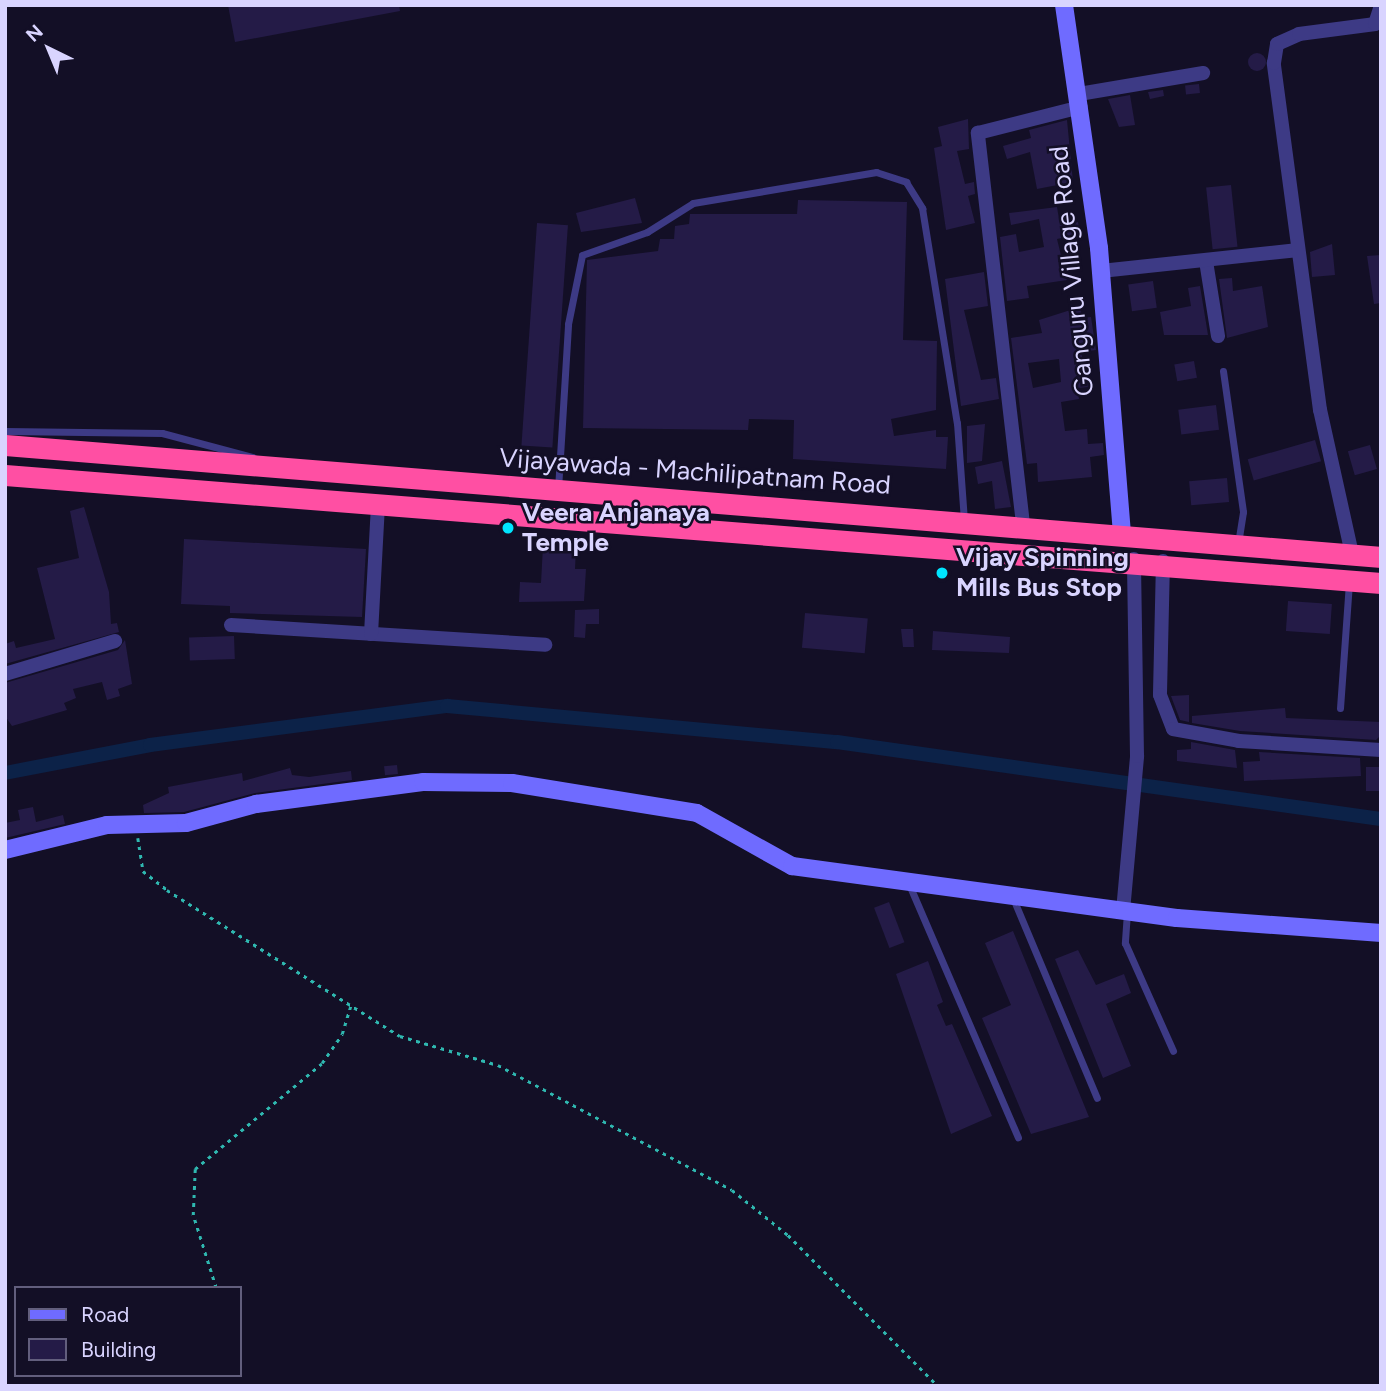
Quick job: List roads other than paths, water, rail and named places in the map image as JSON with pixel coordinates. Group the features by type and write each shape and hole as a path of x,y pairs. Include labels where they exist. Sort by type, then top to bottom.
{"highway":[{"name":"Vijayawada - Machilipatnam Road","path":"5,445 287,469 1023,524 1381,556"},
{"path":"5,475 378,505 1163,561 1381,583"}],"street":[{"name":"Ganguru Village Road","path":"1064,5 1080,100 1101,271 1122,533"},
{"path":"1352,554 1296,250 1273,63 1277,44 1299,34 1375,24 1381,5"},
{"path":"1023,524 978,133 1080,100 1203,73"},
{"path":"1101,271 1296,250"},
{"path":"1206,261 1218,336"},
{"path":"371,634 378,505"},
{"path":"1125,911 1133,853 1137,756 1134,559"},
{"path":"1163,561 1160,695 1173,729 1239,741 1381,750"},
{"path":"230,625 545,645"},
{"path":"5,674 115,641"},
{"path":"5,850 107,825 186,823 256,804 423,782 512,783 687,811 792,866 1125,911 1381,933"}],"lane":[{"path":"558,490 568,324 582,255 647,232 693,203 876,172 906,182 922,208 957,423 964,520"},
{"path":"1223,371 1243,512 1238,543"},
{"path":"5,431 162,433 287,469"},
{"path":"1340,708 1349,580"},
{"path":"908,881 1018,1137"},
{"path":"1012,896 1097,1098"},
{"path":"1125,911 1125,943 1173,1051"}],"waterway":[{"path":"5,773 150,745 447,706 837,742 1381,819"}],"place":[{"name":"Veera Anjanaya Temple","path":"508,528"},
{"name":"Vijay Spinning Mills Bus Stop","path":"942,573"}]}
